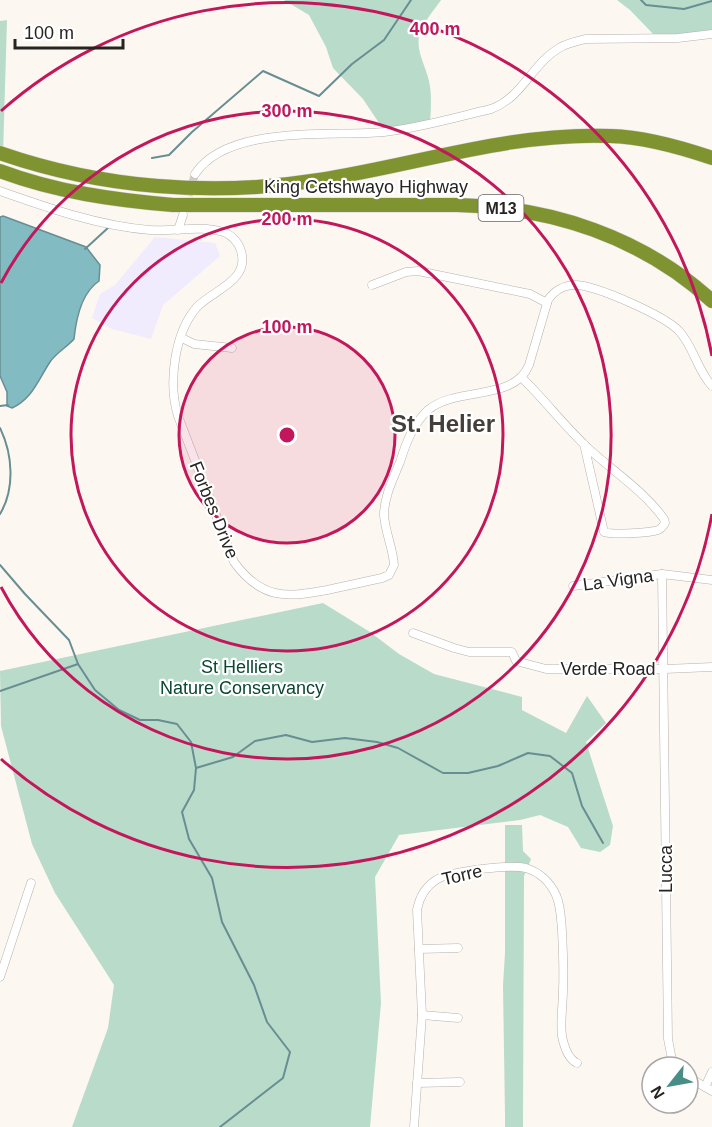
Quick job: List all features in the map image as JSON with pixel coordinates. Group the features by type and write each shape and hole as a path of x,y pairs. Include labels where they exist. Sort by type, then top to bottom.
{"highway":[{"name":"King Cetshwayo Highway","path":"0,153 30,163 118,182 186,187 282,184 355,174 517,141 552,137 621,137 659,143 712,158"},
{"name":"King Cetshwayo Highway","path":"0,171 81,194 144,202 185,205 487,206 525,211 585,225 623,241 666,266 708,295"}],"street":[{"path":"195,174 215,154 248,141 385,132 500,106 514,96 555,51 573,42 586,39 678,38 712,34"},
{"path":"0,191 118,226 151,231 178,230 183,215"},
{"name":"Forbes Drive","path":"178,230 225,232 240,246 243,256 242,267 234,280 192,313 172,374 172,392 175,407 227,548 234,562 248,580 262,589 284,595 311,593 382,578 389,574 394,565 385,523 385,506 391,484 414,427 430,409 440,404 461,396 506,387 521,377"},
{"path":"372,285 406,272 418,271 530,294 547,303"},
{"path":"584,444 604,532 656,530 662,527 665,521 648,502 584,444 540,394 521,377 529,364 547,303 551,296 559,290 575,285 590,288 660,316 675,326 688,341 701,370 712,386"},
{"path":"182,338 195,344 232,348"},
{"name":"La Vigna","path":"573,586 662,574 712,580"},
{"name":"La Vigna","path":"662,574 664,669"},
{"name":"Verde Road","path":"413,633 468,652 512,652 516,661 546,669 712,668"},
{"name":"Lucca","path":"664,669 668,1039 671,1055"},
{"name":"Torre","path":"414,1127 422,1015 416,918 418,904 428,886 437,879 464,872 502,867 524,868 540,875 555,892 561,912 562,1035 567,1052 577,1063"},
{"path":"0,977 31,883"},
{"path":"419,949 458,948"},
{"path":"422,1015 458,1018"},
{"path":"709,1089 712,1072"},
{"path":"417,1083 460,1083"}],"shaded area":[{"path":"155,237 215,243 220,256 163,305 151,339 112,329 92,318 100,294 115,285"}],"green space":[{"path":"284,0 441,0 428,17 418,42 430,86 430,123 385,132 363,99 333,68 326,47 309,15"},
{"path":"617,0 712,0 712,34 657,38"},
{"path":"7,20 3,154 0,153 0,21"},
{"name":"St Helliers Nature Conservancy","path":"323,603 370,632 399,654 434,674 522,697 522,710 566,733 587,696 606,723 586,742 613,826 610,845 600,852 581,848 568,827 540,815 520,820 399,835 375,877 381,1003 370,1127 72,1127 108,1028 114,985 55,893 32,844 1,726 0,671"},
{"path":"505,825 522,825 523,851 531,859 524,876 523,1127 505,1127 503,985"}],"water":[{"path":"3,216 86,247 100,265 99,281 88,292 80,307 74,339 52,359 25,400 12,408 7,406 7,392 0,376 0,217"}],"waterway":[{"path":"152,158 169,155 192,132 263,71 319,96 352,64 384,40 411,0"},
{"path":"641,0 646,5 684,9 712,1"},
{"path":"85,249 109,227"},
{"path":"0,406 8,405"},
{"path":"0,428 10,460 8,494 0,514"},
{"path":"0,565 69,640 78,664 95,690 119,710 140,720 158,720 177,724 191,742 196,768 194,790 182,812 189,839 212,878 222,922 254,985 267,1022 290,1052 283,1078 220,1127"},
{"path":"0,691 78,664"},
{"path":"196,768 233,757 255,741 286,735 312,742 345,738 377,742 398,748 443,773 468,773 498,766 528,753 550,756 572,773 582,806 603,843"}],"tunnel":[{"path":"185,207 195,174"}],"district":[{"name":"St. Helier","path":"443,423"}]}
